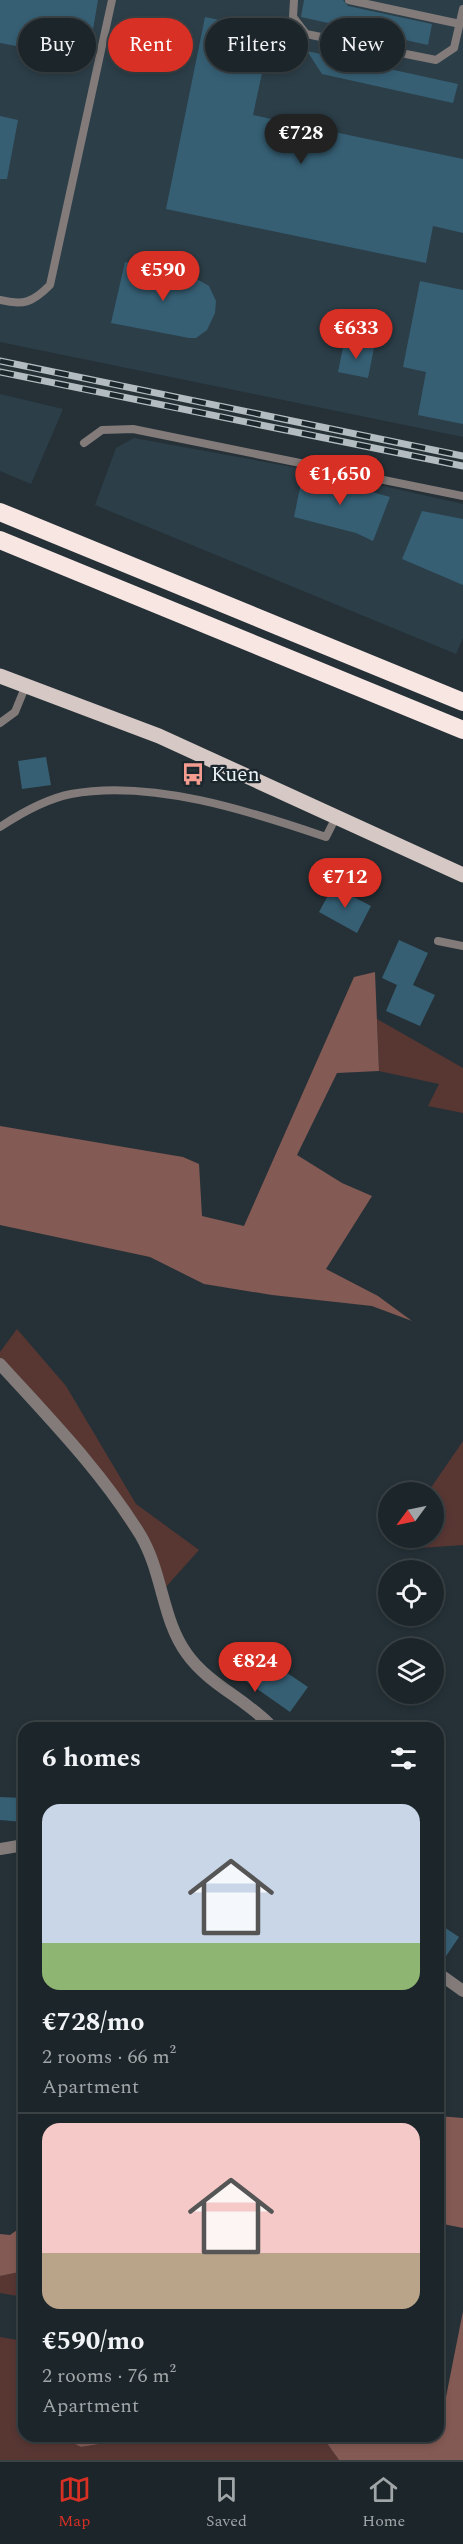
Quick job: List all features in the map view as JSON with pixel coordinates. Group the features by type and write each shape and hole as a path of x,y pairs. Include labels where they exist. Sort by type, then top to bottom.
{"highway":[{"path":"0,512 463,702"},
{"path":"0,540 463,730"}],"main road":[{"path":"0,676 159,736 463,875"}],"street":[{"path":"0,1364 85,1457 141,1536 157,1568 177,1639 188,1656 266,1722"},
{"path":"0,1849 18,1846"},
{"path":"444,1978 463,1991"}],"lane":[{"path":"0,300 12,303 35,300 50,285 112,0"},
{"path":"294,0 293,17 306,34 436,60 454,48 463,9"},
{"path":"349,0 460,24"},
{"path":"84,443 102,430 133,429 463,496"},
{"path":"0,723 15,712 26,685"},
{"path":"0,826 22,812 69,795 109,790 174,794 326,837 336,817"},
{"path":"438,941 463,946"}],"shaded area":[{"path":"0,0 463,0 463,437 0,342"},
{"path":"0,394 63,409 31,484 0,471"},
{"path":"134,438 325,473 463,504 463,638 456,654 95,505 116,448"},
{"path":"375,972 379,1071 337,1073 297,1155 342,1183 372,1196 326,1269 378,1296 412,1321 372,1306 272,1295 204,1284 150,1257 0,1225 0,1126 183,1157 199,1164 202,1216 244,1226 354,977"},
{"path":"377,1019 463,1068 463,1113 428,1106 439,1084 379,1071"},
{"path":"17,1329 66,1386 136,1504 199,1550 165,1588 143,1549 89,1469 0,1372 0,1352"},
{"path":"463,1441 463,1545 444,1546 444,1482 435,1482"},
{"path":"444,2116 463,2118 463,2228 444,2224"},
{"path":"18,2229 18,2272 0,2276 0,2234 10,2235"},
{"path":"18,2272 18,2296 0,2293 0,2276"},
{"path":"463,2311 463,2460 339,2460 326,2442 444,2442 445,2402"},
{"path":"0,2337 18,2340 18,2442 71,2442 81,2447 112,2442 326,2442 339,2460 0,2460"},
{"path":"71,2442 112,2442 81,2447"}],"building":[{"path":"0,0 98,0 95,18 18,18 18,46 0,43"},
{"path":"304,0 343,0 348,6 404,18 320,18 320,21 301,17"},
{"path":"205,17 210,18 205,18 205,72 262,72 253,115 463,159 463,233 433,226 426,263 166,209"},
{"path":"405,18 432,24 428,45 405,40"},
{"path":"308,51 320,54 320,71 308,53"},
{"path":"321,72 403,72 458,84 453,103"},
{"path":"0,116 18,120 7,179 0,179"},
{"path":"125,262 195,278 209,286 216,301 215,313 207,330 196,338 189,338 111,323"},
{"path":"420,281 463,290 463,424 418,415 426,372 403,367"},
{"path":"344,342 374,348 368,378 338,372"},
{"path":"303,473 390,497 373,541 356,533 294,517"},
{"path":"422,511 463,519 463,585 402,559"},
{"path":"46,757 51,785 22,789 18,761"},
{"path":"333,886 371,906 357,933 319,912"},
{"path":"399,940 428,953 413,985 435,995 420,1026 386,1011 397,985 382,978"},
{"path":"253,1650 308,1687 290,1712 237,1675"},
{"path":"0,1797 18,1798 18,1822 0,1820"},
{"path":"444,1927 459,1937 444,1959"}],"railway":[{"path":"0,361 463,456"},
{"path":"0,372 463,466"}],"place":[{"name":"Kuen","path":"193,774"}]}
